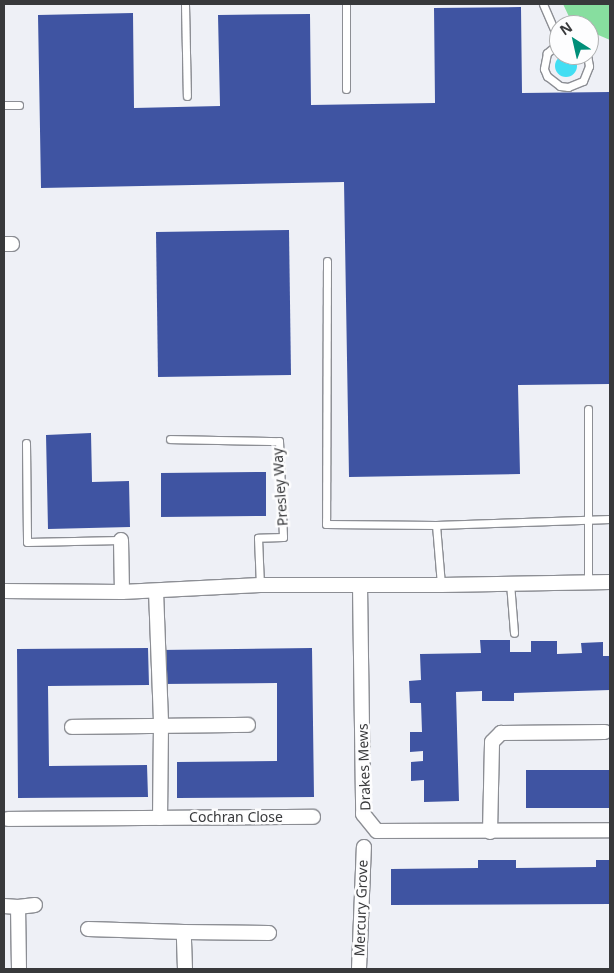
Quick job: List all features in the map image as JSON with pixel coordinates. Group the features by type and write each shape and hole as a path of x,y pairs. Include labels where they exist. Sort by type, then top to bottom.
{"street":[{"path":"121,540 122,592"},
{"path":"4,591 122,592 260,585 441,585 610,582"},
{"name":"Drakes Mews","path":"360,585 363,814 377,831 610,830"},
{"path":"156,591 161,724 160,818"},
{"path":"72,727 248,724"},
{"path":"490,832 492,742 500,733 605,732"},
{"name":"Cochran Close","path":"8,819 313,817"},
{"name":"Mercury Grove","path":"359,969 364,847"},
{"path":"4,906 35,905"},
{"path":"18,907 19,969"},
{"path":"88,930 269,933"},
{"path":"184,932 185,969"}],"lane":[{"path":"185,4 187,96"},
{"path":"346,4 346,89"},
{"path":"542,4 549,20"},
{"path":"549,51 544,69 547,76 560,86 568,87 583,81 589,65"},
{"path":"4,105 19,105"},
{"path":"327,261 326,524 436,525 610,519"},
{"path":"588,409 588,582"},
{"name":"Presley Way","path":"170,439 279,441 283,537 258,538 260,585"},
{"path":"26,443 26,542 121,540"},
{"path":"436,525 441,585"},
{"path":"510,583 514,633"}],"green space":[{"path":"563,4 610,4 610,40 599,35 599,15 568,15"}],"water":[{"path":"555,65 577,65 574,74 566,77 558,74 555,66"}],"building":[{"path":"521,7 522,93 610,92 610,384 518,385 520,474 349,477 344,182 41,188 38,15 133,13 134,108 220,106 218,15 310,14 311,105 435,103 434,8"},
{"path":"289,230 291,375 158,377 156,232"},
{"path":"91,433 92,482 129,481 130,527 48,529 46,435"},
{"path":"266,472 266,516 161,517 161,473"},
{"path":"480,640 510,640 510,652 531,652 531,641 557,641 557,654 582,653 581,643 603,642 603,656 610,656 610,690 514,693 514,701 482,701 482,691 456,692 459,801 424,802 424,780 411,781 411,762 423,761 423,751 410,752 410,732 422,732 421,703 410,703 409,681 421,680 420,654 481,653"},
{"path":"148,648 149,685 48,686 49,766 147,765 148,797 18,798 17,649"},
{"path":"312,648 314,797 177,798 177,762 277,761 277,683 160,684 160,650"},
{"path":"526,770 610,770 610,808 526,808"},
{"path":"478,860 516,860 516,868 596,867 596,860 610,860 610,904 391,905 391,869 478,868"}]}
